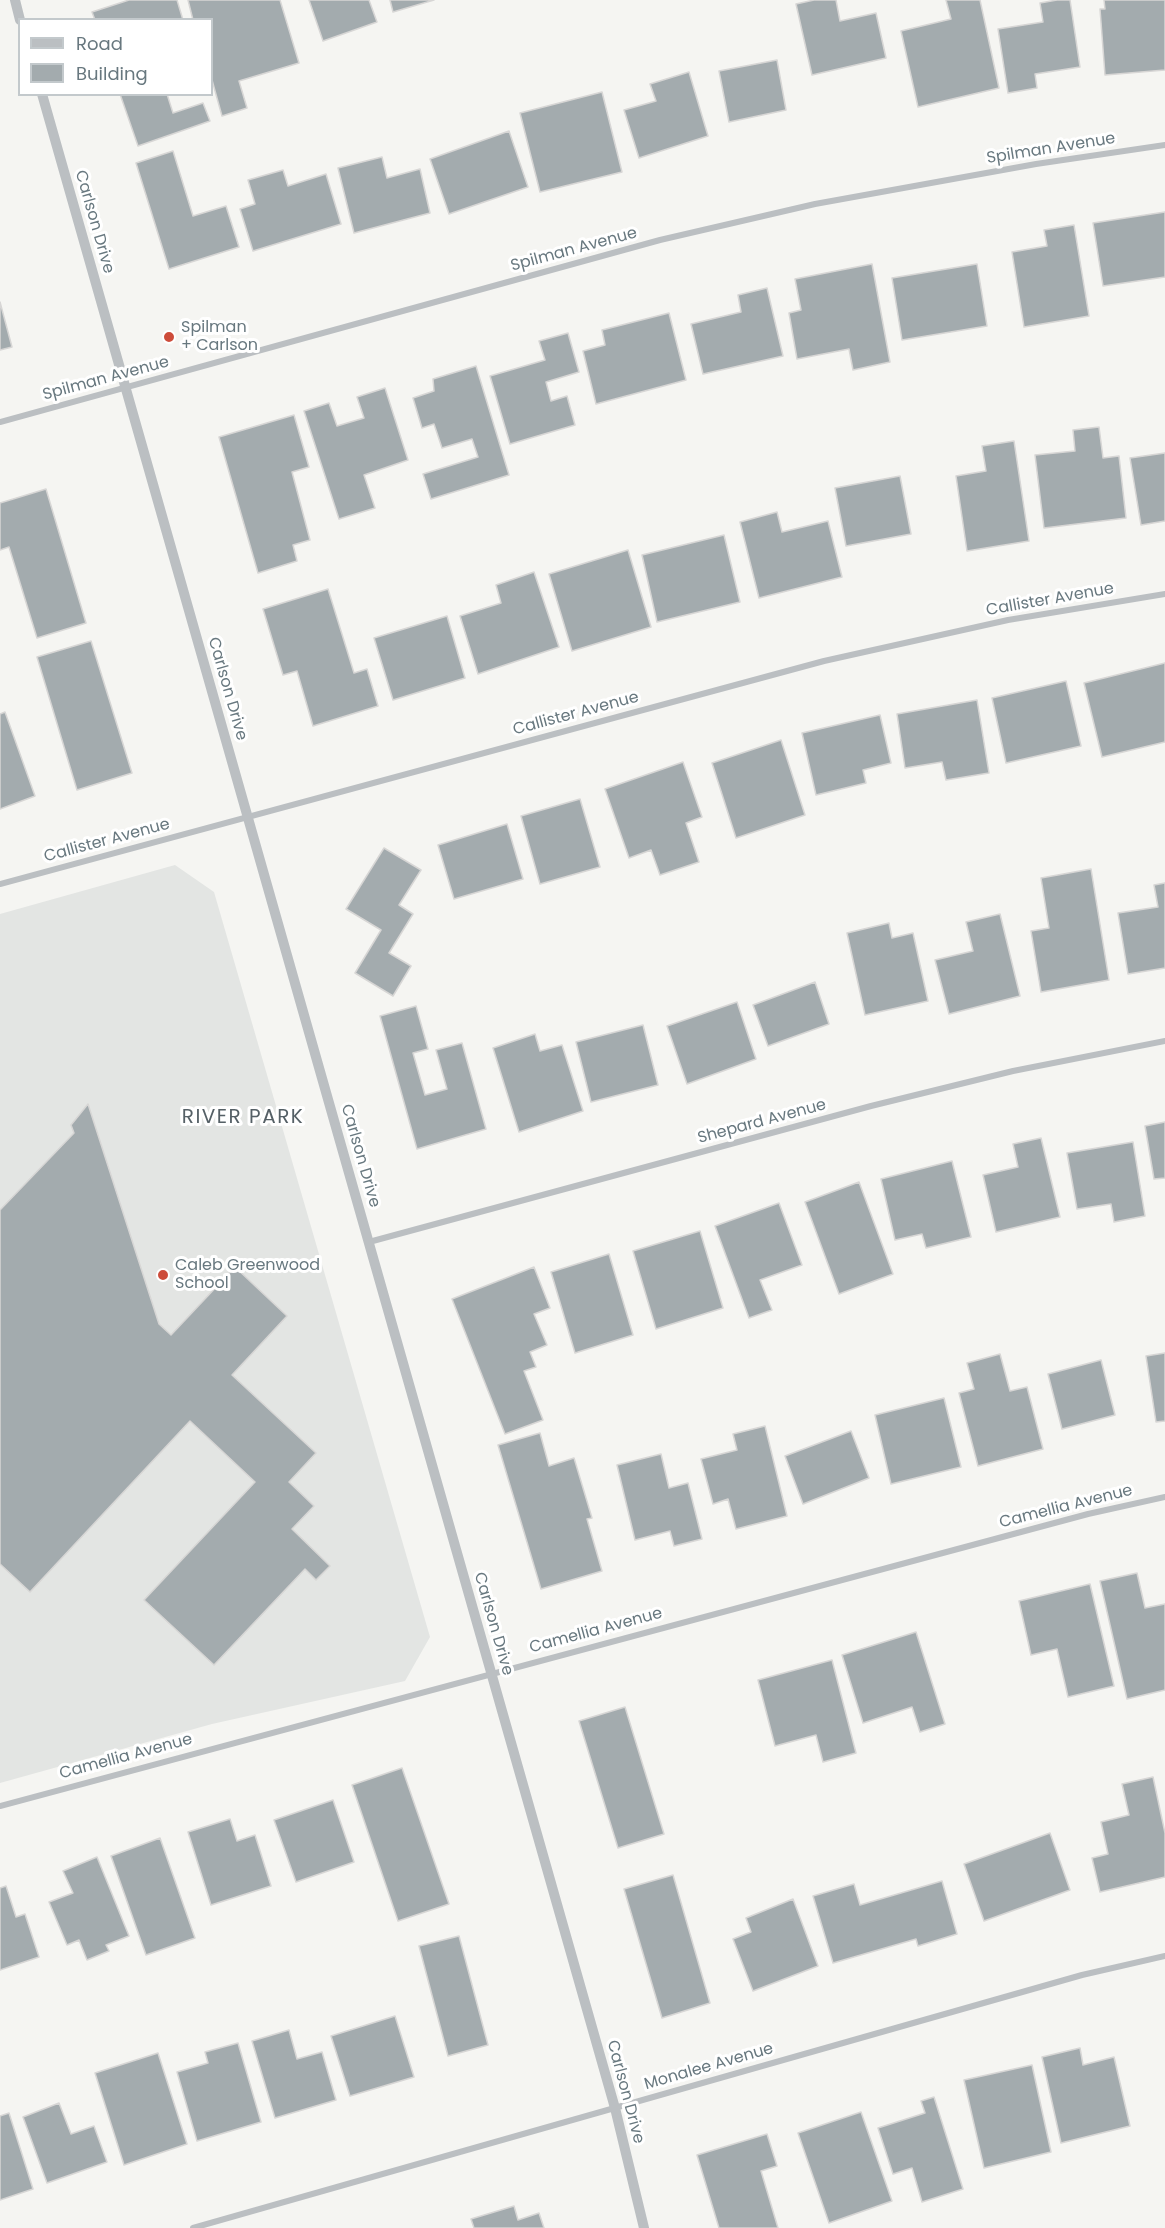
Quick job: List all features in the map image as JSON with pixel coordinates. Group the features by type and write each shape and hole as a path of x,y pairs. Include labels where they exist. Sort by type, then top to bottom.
{"street":[{"path":"15,0 20,18"},
{"name":"Carlson Drive","path":"43,96 615,2108 644,2228"},
{"name":"Spilman Avenue","path":"0,422 660,240 793,209 1036,164 1165,145"},
{"name":"Callister Avenue","path":"0,884 824,661 1008,620 1165,594"},
{"name":"Shepard Avenue","path":"369,1242 871,1106 1013,1071 1165,1041"},
{"name":"Camellia Avenue","path":"0,1806 1088,1514 1165,1497"},
{"name":"Monalee Avenue","path":"193,2228 1082,1975 1165,1956"}],"shaded area":[{"name":"Caleb Greenwood School","path":"175,865 214,892 430,1637 405,1681 212,1724 0,1783 0,914"}],"building":[{"path":"129,0 177,0 182,18 94,18 92,12"},
{"path":"188,0 280,0 299,63 239,81 247,108 222,116 213,84 213,18 192,18"},
{"path":"309,0 369,0 377,22 323,41"},
{"path":"390,0 434,0 393,12"},
{"path":"814,0 836,0 840,21 876,13 886,58 812,75 796,4"},
{"path":"946,0 980,0 999,88 918,107 901,31 951,19"},
{"path":"1070,0 1080,67 1035,74 1037,88 1008,93 998,29 1043,22 1040,3"},
{"path":"1104,0 1165,0 1165,70 1105,75 1100,9 1105,9"},
{"path":"777,60 786,110 729,122 719,71"},
{"path":"689,72 708,136 639,158 624,110 656,101 650,84"},
{"path":"602,92 622,172 540,192 520,113"},
{"path":"121,96 168,96 173,113 203,103 210,121 138,146"},
{"path":"509,131 528,187 449,214 430,159"},
{"path":"173,151 193,216 226,206 239,247 169,269 136,163"},
{"path":"382,157 387,178 420,169 430,213 354,233 338,168"},
{"path":"283,170 288,186 326,174 341,224 253,251 240,209 255,204 248,180"},
{"path":"1165,212 1165,277 1103,286 1093,223"},
{"path":"1074,225 1089,316 1024,327 1012,252 1047,246 1044,230"},
{"path":"872,264 890,362 853,370 849,349 797,359 789,313 801,310 795,279"},
{"path":"977,264 987,326 902,340 892,278"},
{"path":"767,288 783,356 703,374 691,324 741,312 738,295"},
{"path":"0,302 12,347 0,350"},
{"path":"669,313 686,380 596,404 583,351 605,345 602,330"},
{"path":"568,333 579,372 546,382 551,401 567,396 575,425 510,444 490,376 545,360 539,341"},
{"path":"476,366 509,475 431,499 423,474 478,457 472,439 442,448 434,424 422,428 413,398 434,391 433,379"},
{"path":"385,388 408,460 364,475 375,508 339,519 304,411 329,403 337,426 364,418 357,397"},
{"path":"294,415 309,467 292,472 310,540 293,545 297,561 258,573 219,437"},
{"path":"1099,427 1103,458 1119,456 1126,518 1044,528 1035,455 1075,451 1073,430"},
{"path":"1014,441 1029,541 967,551 956,476 986,471 982,446"},
{"path":"1165,453 1165,521 1141,525 1130,458"},
{"path":"900,476 911,534 846,546 835,488"},
{"path":"46,489 86,623 37,638 9,547 0,550 0,503"},
{"path":"777,512 782,532 828,521 842,577 759,598 740,522"},
{"path":"724,535 740,602 657,622 642,555"},
{"path":"628,550 651,627 572,651 549,574"},
{"path":"534,572 559,647 478,674 460,616 501,603 496,585"},
{"path":"328,589 354,673 367,669 378,706 313,726 297,671 283,675 263,609"},
{"path":"447,616 465,678 393,700 374,638"},
{"path":"91,641 132,773 77,790 37,657"},
{"path":"1165,663 1165,742 1102,757 1084,683"},
{"path":"1066,681 1081,746 1006,763 992,698"},
{"path":"977,700 989,773 946,780 942,762 905,768 897,714"},
{"path":"5,712 35,796 0,809 0,714"},
{"path":"880,715 891,763 863,770 866,783 816,795 802,733"},
{"path":"781,740 805,815 736,838 712,763"},
{"path":"683,762 702,817 686,823 699,862 660,875 651,850 629,858 605,789"},
{"path":"580,799 600,867 540,884 521,816"},
{"path":"507,824 523,879 454,899 438,845"},
{"path":"384,848 421,870 399,905 413,914 389,953 411,966 393,996 355,973 381,930 346,909"},
{"path":"1091,869 1109,980 1041,992 1031,931 1049,928 1041,878"},
{"path":"1165,883 1165,968 1128,974 1118,913 1158,907 1154,885"},
{"path":"1000,914 1020,996 949,1014 935,960 973,951 966,922"},
{"path":"889,923 892,938 913,933 928,1001 865,1015 847,933"},
{"path":"815,982 829,1024 768,1046 753,1005"},
{"path":"737,1002 756,1059 687,1084 667,1026"},
{"path":"416,1006 428,1049 413,1053 425,1095 447,1089 436,1050 462,1043 486,1129 417,1149 380,1016"},
{"path":"643,1025 658,1085 591,1102 576,1042"},
{"path":"535,1034 540,1051 562,1045 583,1111 519,1132 493,1048"},
{"path":"88,1104 159,1324 171,1335 235,1267 287,1316 232,1375 316,1453 289,1482 314,1506 292,1529 330,1566 316,1580 305,1569 214,1665 144,1600 255,1482 190,1421 30,1592 0,1564 0,1210 74,1133 71,1125"},
{"path":"1165,1122 1165,1178 1154,1179 1145,1126"},
{"path":"1041,1138 1060,1217 996,1232 983,1175 1018,1167 1013,1144"},
{"path":"1133,1142 1145,1216 1114,1222 1111,1204 1077,1209 1067,1153"},
{"path":"952,1161 971,1237 926,1248 922,1234 895,1240 881,1179"},
{"path":"859,1182 893,1274 839,1294 805,1202"},
{"path":"779,1203 802,1265 760,1280 772,1310 749,1318 715,1226"},
{"path":"700,1231 723,1308 656,1329 633,1251"},
{"path":"609,1254 633,1335 575,1353 551,1272"},
{"path":"534,1267 550,1308 534,1314 547,1345 530,1352 536,1367 524,1371 543,1420 505,1434 452,1299"},
{"path":"1165,1353 1165,1421 1156,1422 1146,1356"},
{"path":"1000,1354 1010,1391 1027,1387 1043,1449 978,1466 959,1393 974,1389 967,1363"},
{"path":"1101,1360 1115,1415 1062,1429 1048,1374"},
{"path":"944,1398 961,1467 891,1484 875,1415"},
{"path":"765,1426 787,1516 736,1529 728,1499 713,1504 701,1459 737,1450 733,1434"},
{"path":"851,1431 869,1478 803,1504 785,1456"},
{"path":"540,1433 549,1466 574,1458 592,1518 587,1519 602,1571 541,1589 498,1445"},
{"path":"661,1454 669,1488 688,1483 702,1539 674,1546 670,1531 635,1540 617,1465"},
{"path":"1137,1573 1145,1608 1165,1604 1165,1690 1127,1699 1100,1581"},
{"path":"1090,1584 1114,1686 1068,1697 1057,1649 1031,1655 1019,1601"},
{"path":"916,1632 945,1724 920,1732 912,1707 863,1723 842,1655"},
{"path":"832,1660 856,1753 823,1762 816,1735 775,1746 758,1680"},
{"path":"625,1707 664,1834 618,1848 579,1721"},
{"path":"402,1768 449,1904 398,1921 352,1785"},
{"path":"1153,1777 1165,1833 1165,1877 1100,1892 1092,1858 1108,1854 1101,1822 1129,1815 1122,1784"},
{"path":"333,1800 354,1862 296,1882 274,1820"},
{"path":"230,1819 237,1841 255,1835 271,1886 211,1905 188,1832"},
{"path":"1050,1833 1070,1890 984,1921 964,1864"},
{"path":"160,1838 195,1938 146,1955 111,1856"},
{"path":"97,1857 129,1936 106,1945 109,1951 87,1960 79,1940 67,1945 49,1902 73,1893 63,1871"},
{"path":"673,1875 710,2003 662,2018 624,1889"},
{"path":"942,1881 957,1934 918,1946 916,1939 833,1963 813,1896 854,1884 860,1905"},
{"path":"6,1886 16,1917 25,1914 39,1957 0,1970 0,1888"},
{"path":"793,1899 818,1966 753,1991 733,1939 751,1932 746,1918"},
{"path":"459,1936 488,2045 448,2056 419,1946"},
{"path":"395,2016 414,2077 350,2096 331,2036"},
{"path":"289,2030 297,2059 322,2052 336,2100 275,2118 252,2041"},
{"path":"238,2043 261,2122 197,2141 177,2072 208,2063 205,2052"},
{"path":"1080,2048 1083,2065 1114,2057 1130,2126 1061,2143 1042,2057"},
{"path":"158,2053 187,2144 124,2165 95,2073"},
{"path":"1032,2065 1051,2152 984,2168 964,2080"},
{"path":"934,2097 963,2189 922,2202 912,2168 893,2174 878,2128 925,2113 921,2101"},
{"path":"59,2103 71,2134 94,2126 107,2162 47,2183 23,2117"},
{"path":"861,2112 892,2201 829,2223 798,2133"},
{"path":"9,2113 33,2189 0,2200 0,2116"},
{"path":"767,2134 777,2166 761,2171 778,2228 719,2228 697,2155"},
{"path":"514,2206 518,2220 539,2213 544,2228 474,2228 471,2219"}],"place":[{"name":"Spilman + Carlson","path":"169,337"},
{"name":"Caleb Greenwood School","path":"163,1275"}],"district":[{"name":"RIVER PARK","path":"243,1118"}]}
